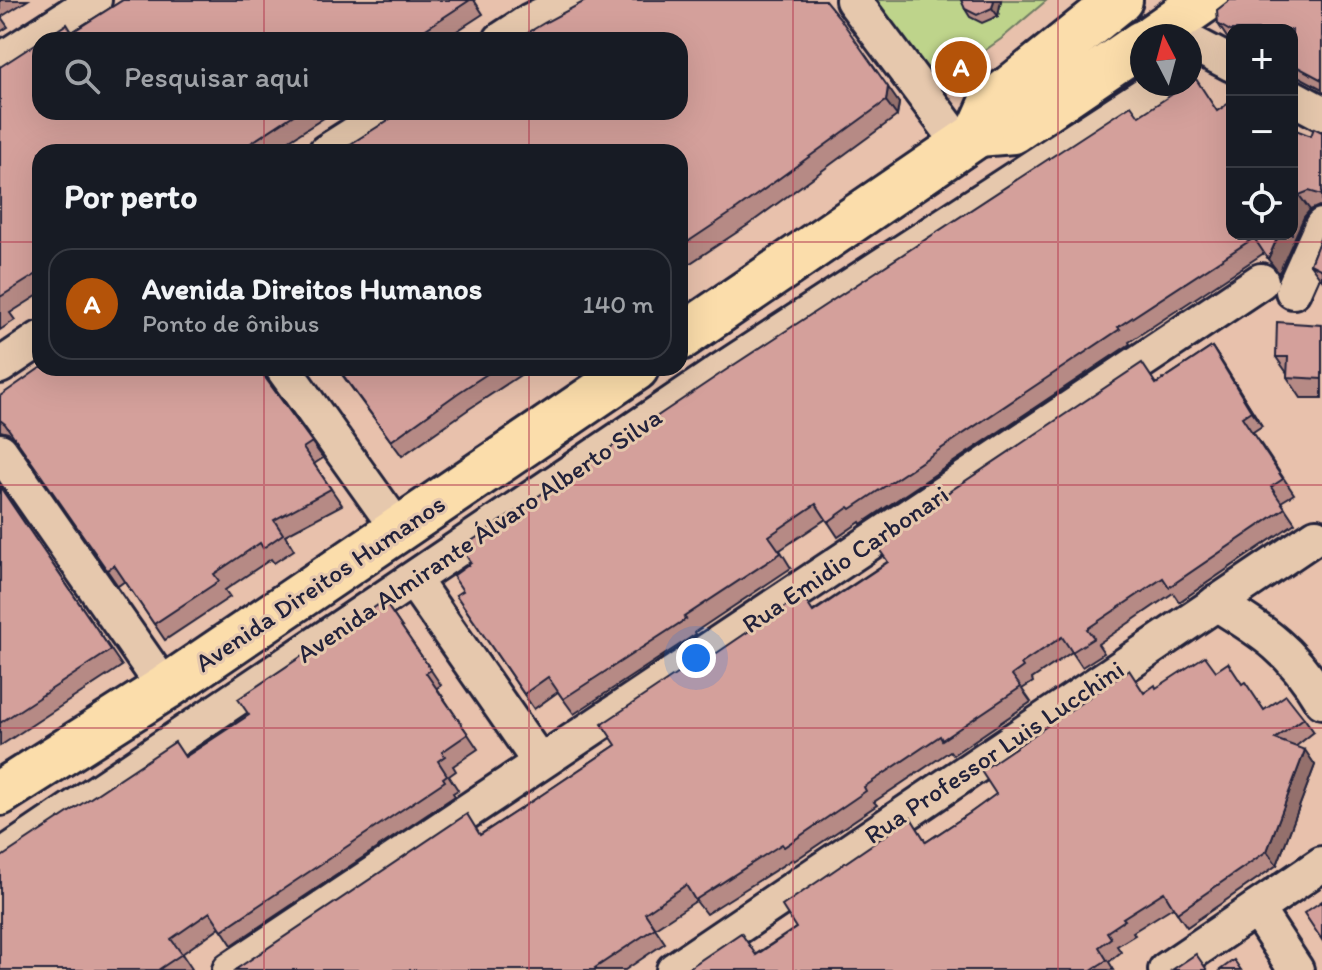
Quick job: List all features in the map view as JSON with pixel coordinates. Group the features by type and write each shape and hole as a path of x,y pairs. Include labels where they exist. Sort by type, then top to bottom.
{"main road":[{"path":"1193,24 1205,0"},
{"path":"970,140 992,103 1113,2"},
{"path":"688,333 970,140 1013,131 1130,72"},
{"name":"Avenida Direitos Humanos","path":"0,793 165,688 624,376"}],"street":[{"path":"45,32 94,0"},
{"path":"511,32 538,11 573,0"},
{"path":"853,0 970,140"},
{"path":"1113,2 1148,24"},
{"path":"0,61 32,40"},
{"name":"Avenida Almirante Álvaro Alberto Silva","path":"0,858 722,370 1143,96"},
{"path":"1298,100 1322,113"},
{"path":"339,144 376,120"},
{"name":"Rua Emidio Carbonari","path":"230,970 539,761 1277,286 1322,226"},
{"path":"0,366 32,344"},
{"path":"289,376 398,529"},
{"path":"0,451 165,688"},
{"name":"Rua Professor Luis Lucchini","path":"674,970 1316,536"},
{"path":"413,580 539,761"},
{"path":"1216,603 1266,634 1304,670 1322,701"},
{"path":"1166,970 1322,864"},
{"path":"1256,909 1296,970"}],"green space":[{"path":"869,0 1047,0 1001,39 932,88"}],"building":[{"path":"123,0 470,0 421,32 72,32"},
{"path":"587,0 825,0 888,87 886,101 688,242 688,144 351,144 388,120 688,120 688,32 529,32"},
{"path":"961,0 994,0 992,8 977,15 965,9"},
{"path":"1230,0 1322,0 1322,80 1298,67 1298,24 1226,24 1226,29 1218,24 1217,10"},
{"path":"67,24 72,32 54,32"},
{"path":"32,46 32,120 286,120 249,144 32,144 32,277 0,297 0,67"},
{"path":"1202,88 1217,111 1226,105 1226,240 1251,240 851,509 849,507 828,522 816,504 769,536 781,553 563,699 548,677 524,694 456,595 463,591 453,576 471,563 461,548 1131,105 1139,116 1170,96 1202,96"},
{"path":"1314,128 1322,132 1322,195 1309,191 1298,197 1298,131 1311,136"},
{"path":"1322,234 1322,270 1310,264"},
{"path":"1255,240 1276,240 1268,259"},
{"path":"1277,322 1322,325 1322,379 1287,377 1288,357 1276,357"},
{"path":"1212,347 1251,411 1242,417 1283,479 1271,487 1285,508 1169,587 1163,578 1087,629 1094,638 1072,652 1062,637 1021,664 1023,667 1012,675 1021,687 864,787 866,791 784,847 782,844 695,900 686,885 645,913 655,928 595,968 597,970 235,970 467,814 480,835 540,796 616,745 602,724 708,653 711,657 802,595 813,612 888,562 874,542 1142,363 1156,384"},
{"path":"32,374 264,376 312,442 303,448 331,489 274,520 283,534 263,548 260,543 214,574 219,581 154,624 114,565 107,570 0,420 0,396"},
{"path":"344,376 484,376 458,393 391,441"},
{"path":"0,487 111,650 0,723"},
{"path":"384,601 431,670 426,673 468,734 442,752 445,756 438,761 447,775 443,778 445,781 222,930 210,912 171,939 182,954 158,970 0,970 0,858 175,742 185,757 249,715 238,699"},
{"path":"1205,656 1216,671 1228,663 1264,710 1286,695 1304,718 1275,739 1305,750 1267,851 1177,913 1164,892 1123,918 1125,920 1107,932 1111,938 1099,947 1107,960 1091,970 686,970 741,933 756,955 796,928 782,906 911,818 926,842 970,813 996,794 981,771 1129,670 1144,693"},
{"path":"1322,901 1322,940 1304,913"},
{"path":"1196,954 1207,970 1172,970"},
{"path":"1234,960 1241,970 1220,970"}],"place":[{"name":"Avenida Direitos Humanos","path":"961,67"}]}
